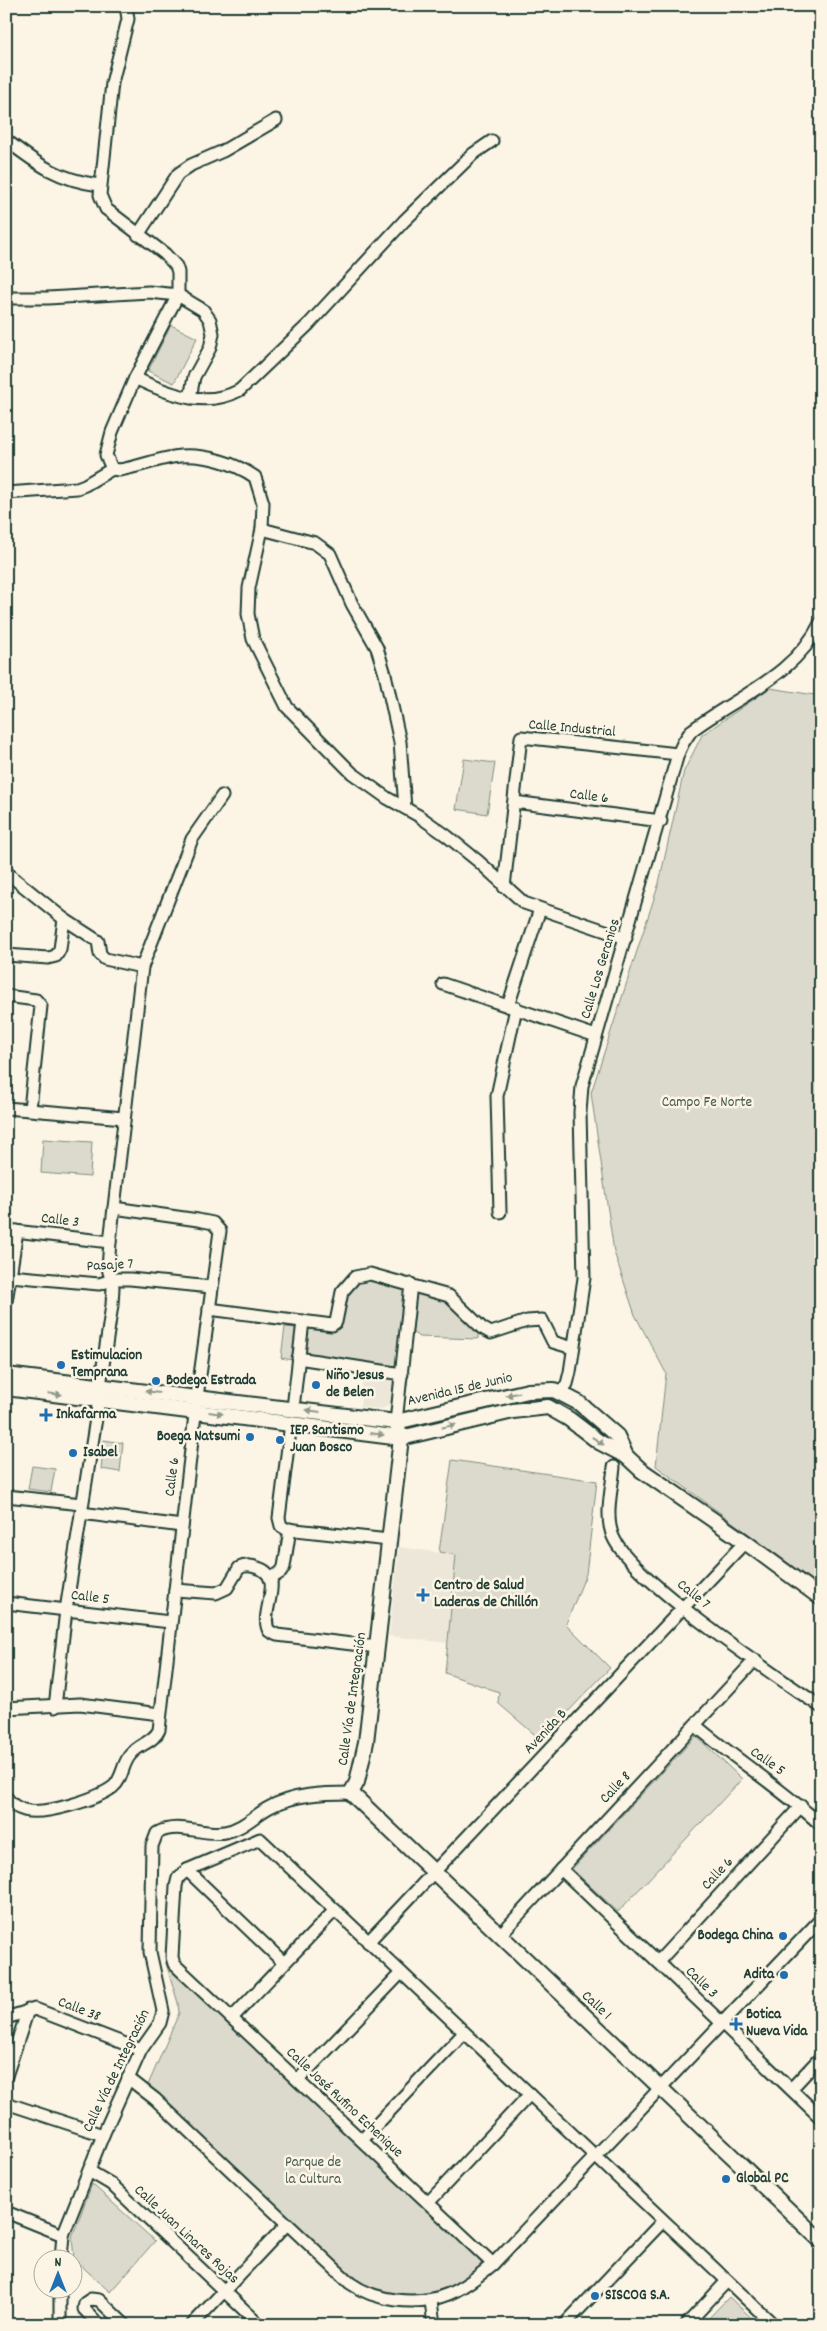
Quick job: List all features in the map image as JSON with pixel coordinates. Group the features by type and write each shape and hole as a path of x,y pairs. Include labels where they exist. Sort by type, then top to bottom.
{"street":[{"path":"112,470 106,455 112,432 135,378 178,295 178,272 176,266 165,254 106,209 100,194 99,185 112,83 128,19 126,6"},
{"path":"138,235 178,174 191,165 224,151 276,120"},
{"path":"6,140 43,168 61,177 99,185"},
{"path":"135,378 168,394 190,398 226,396 245,385 308,324 404,221 473,154 492,141"},
{"path":"6,298 38,299 150,292 178,295 203,310 210,320 213,334 210,348 196,370 190,398"},
{"path":"6,494 86,486 112,470 127,469 181,456 227,463 255,477 263,503 262,529 249,588 248,614 252,638 268,674 286,707 352,773 387,798 420,816 478,861 504,887 524,903 626,938"},
{"path":"262,529 315,543 330,554 352,604 376,648 386,674 400,742 405,808"},
{"name":"Calle Los Geranios","path":"561,1392 567,1384 570,1372 584,1278 580,1112 582,1086 661,821 678,754 691,731 796,660 814,637 821,622"},
{"name":"Calle Industrial","path":"504,887 521,737 678,754"},
{"path":"55,1707 66,1610 112,1305 112,1280 108,1268 110,1242 142,967 192,839 222,796"},
{"name":"Calle 6","path":"514,802 661,821"},
{"path":"6,872 64,920 98,941 100,954 105,959 142,967"},
{"path":"500,1212 498,1096 512,1007 540,908"},
{"path":"6,955 48,958 56,956 60,949 64,920"},
{"path":"443,984 596,1036"},
{"path":"6,996 36,1000 41,1006 30,1109"},
{"path":"6,1108 124,1118"},
{"name":"Calle 6","path":"6,1797 16,1807 40,1812 112,1788 121,1776 129,1755 157,1735 170,1622 176,1590 196,1404 220,1231 216,1225 198,1220 114,1208"},
{"path":"6,1302 10,1276 12,1231"},
{"name":"Calle 3","path":"12,1231 110,1242"},
{"path":"209,1309 332,1325 336,1322 342,1292 356,1277 370,1274 449,1296 482,1328 491,1333 535,1319 542,1320 549,1338 558,1345 573,1348"},
{"name":"Pasaje 7","path":"10,1276 99,1284 130,1278 211,1287"},
{"name":"Calle Vía de Integración","path":"62,2248 63,2235 103,2135 128,2078 142,2050 160,2023 164,2011 150,1943 152,1846 157,1833 174,1828 225,1832 240,1827 268,1808 286,1800 330,1793 351,1793 357,1782 363,1761 378,1647 401,1438 396,1422 411,1284"},
{"path":"293,1408 303,1321"},
{"path":"298,1358 402,1374"},
{"name":"Avenida 15 de Junio","path":"6,1374 100,1392 196,1404 291,1423 401,1438 513,1411 542,1406 554,1409 599,1442 626,1456 641,1470 745,1542 821,1598"},
{"name":"Avenida 15 de Junio","path":"6,1388 100,1392"},
{"name":"Avenida 15 de Junio","path":"196,1404 293,1408 396,1422 528,1391 546,1390 561,1392 579,1403 617,1436 626,1456"},
{"path":"291,1423 279,1518 281,1526 290,1529 389,1540"},
{"name":"Calle 7","path":"614,1466 609,1520 612,1535 619,1549 634,1565 683,1607 821,1707"},
{"path":"6,1496 182,1526"},
{"path":"270,1578 281,1572 284,1567 290,1529"},
{"name":"Avenida B","path":"368,1942 745,1542"},
{"path":"176,1590 216,1593 226,1588 235,1572 244,1566 259,1568 265,1571 270,1578 267,1628 272,1634 378,1647"},
{"name":"Calle 5","path":"6,1603 170,1622"},
{"name":"Calle 8","path":"499,1936 755,1660"},
{"path":"6,1708 55,1707 80,1704 160,1714"},
{"name":"Calle 5","path":"695,1725 725,1750 801,1806 821,1825"},
{"name":"Calle 1","path":"351,1793 821,2241"},
{"name":"Calle 6","path":"658,1962 801,1806"},
{"path":"284,1963 187,1870 260,1839 774,2325"},
{"name":"Calle 3","path":"561,1869 821,2118"},
{"name":"Calle José Rufino Echenique","path":"187,1870 178,1878 176,1886 172,1957 174,1964 494,2264"},
{"path":"232,2018 335,1910"},
{"path":"128,2078 155,2099 357,2288 388,2299 431,2301 457,2291 494,2264 821,1919"},
{"path":"298,2080 401,1973"},
{"name":"Calle 38","path":"28,2010 35,2009 142,2050"},
{"path":"6,2018 28,2010"},
{"path":"6,2076 28,2010"},
{"path":"362,2140 464,2033"},
{"path":"791,2089 821,2057"},
{"path":"428,2203 530,2094"},
{"path":"6,2102 103,2135"},
{"name":"Calle Juan Linares Rojas","path":"89,2171 111,2184 260,2325"},
{"path":"6,2212 63,2235"},
{"path":"564,2325 663,2221"},
{"path":"192,2325 287,2224"},
{"path":"686,2325 727,2281"},
{"path":"60,2298 60,2325"},
{"path":"99,2325 84,2309 86,2303 91,2299 98,2300 125,2325"},
{"path":"431,2301 434,2325"}],"shaded area":[{"path":"363,1376 394,1379 392,1404 382,1409 360,1407"},
{"name":"Centro de Salud Laderas de Chillón","path":"399,1547 456,1555 448,1643 389,1636"}],"green space":[{"path":"171,325 197,338 174,383 148,371"},
{"name":"Campo Fe Norte","path":"770,688 821,696 821,1587 656,1466 666,1373 635,1315 614,1252 591,1093 659,883 684,771 702,735"},
{"path":"464,759 495,763 487,814 456,809"},
{"path":"43,1139 92,1142 90,1177 41,1173"},
{"path":"363,1277 405,1288 399,1366 395,1369 305,1355 309,1324 338,1329 344,1294"},
{"path":"416,1291 434,1292 478,1332 478,1339 419,1337 412,1332"},
{"path":"285,1327 297,1328 293,1360 281,1358"},
{"path":"104,1440 123,1443 120,1472 101,1469"},
{"path":"452,1460 597,1481 586,1574 566,1624 610,1668 541,1740 498,1703 499,1692 445,1673 456,1555 439,1552"},
{"path":"32,1466 55,1469 51,1492 28,1489"},
{"path":"696,1736 742,1779 618,1912 572,1869"},
{"name":"Parque de la Cultura","path":"165,1960 479,2259 482,2266 479,2270 453,2287 425,2295 388,2294 354,2281 148,2085 179,2013 178,2003"},
{"path":"92,2184 155,2241 110,2292 82,2266 82,2248 73,2248 72,2237"},
{"path":"729,2297 759,2325 702,2325"}],"place":[{"name":"Estimulacion Temprana","path":"61,1365"},
{"name":"Bodega Estrada","path":"156,1381"},
{"name":"Niño Jesus de Belen","path":"316,1385"},
{"name":"Inkafarma","path":"46,1415"},
{"name":"Boega Natsumi","path":"250,1437"},
{"name":"IEP Santismo Juan Bosco","path":"280,1440"},
{"name":"Isabel","path":"73,1453"},
{"name":"Centro de Salud Laderas de Chillón","path":"423,1595"},
{"name":"Bodega China","path":"783,1936"},
{"name":"Adita","path":"784,1975"},
{"name":"Botica Nueva Vida","path":"736,2024"},
{"name":"Global PC","path":"726,2179"},
{"name":"SISCOG S.A.","path":"595,2296"}]}
